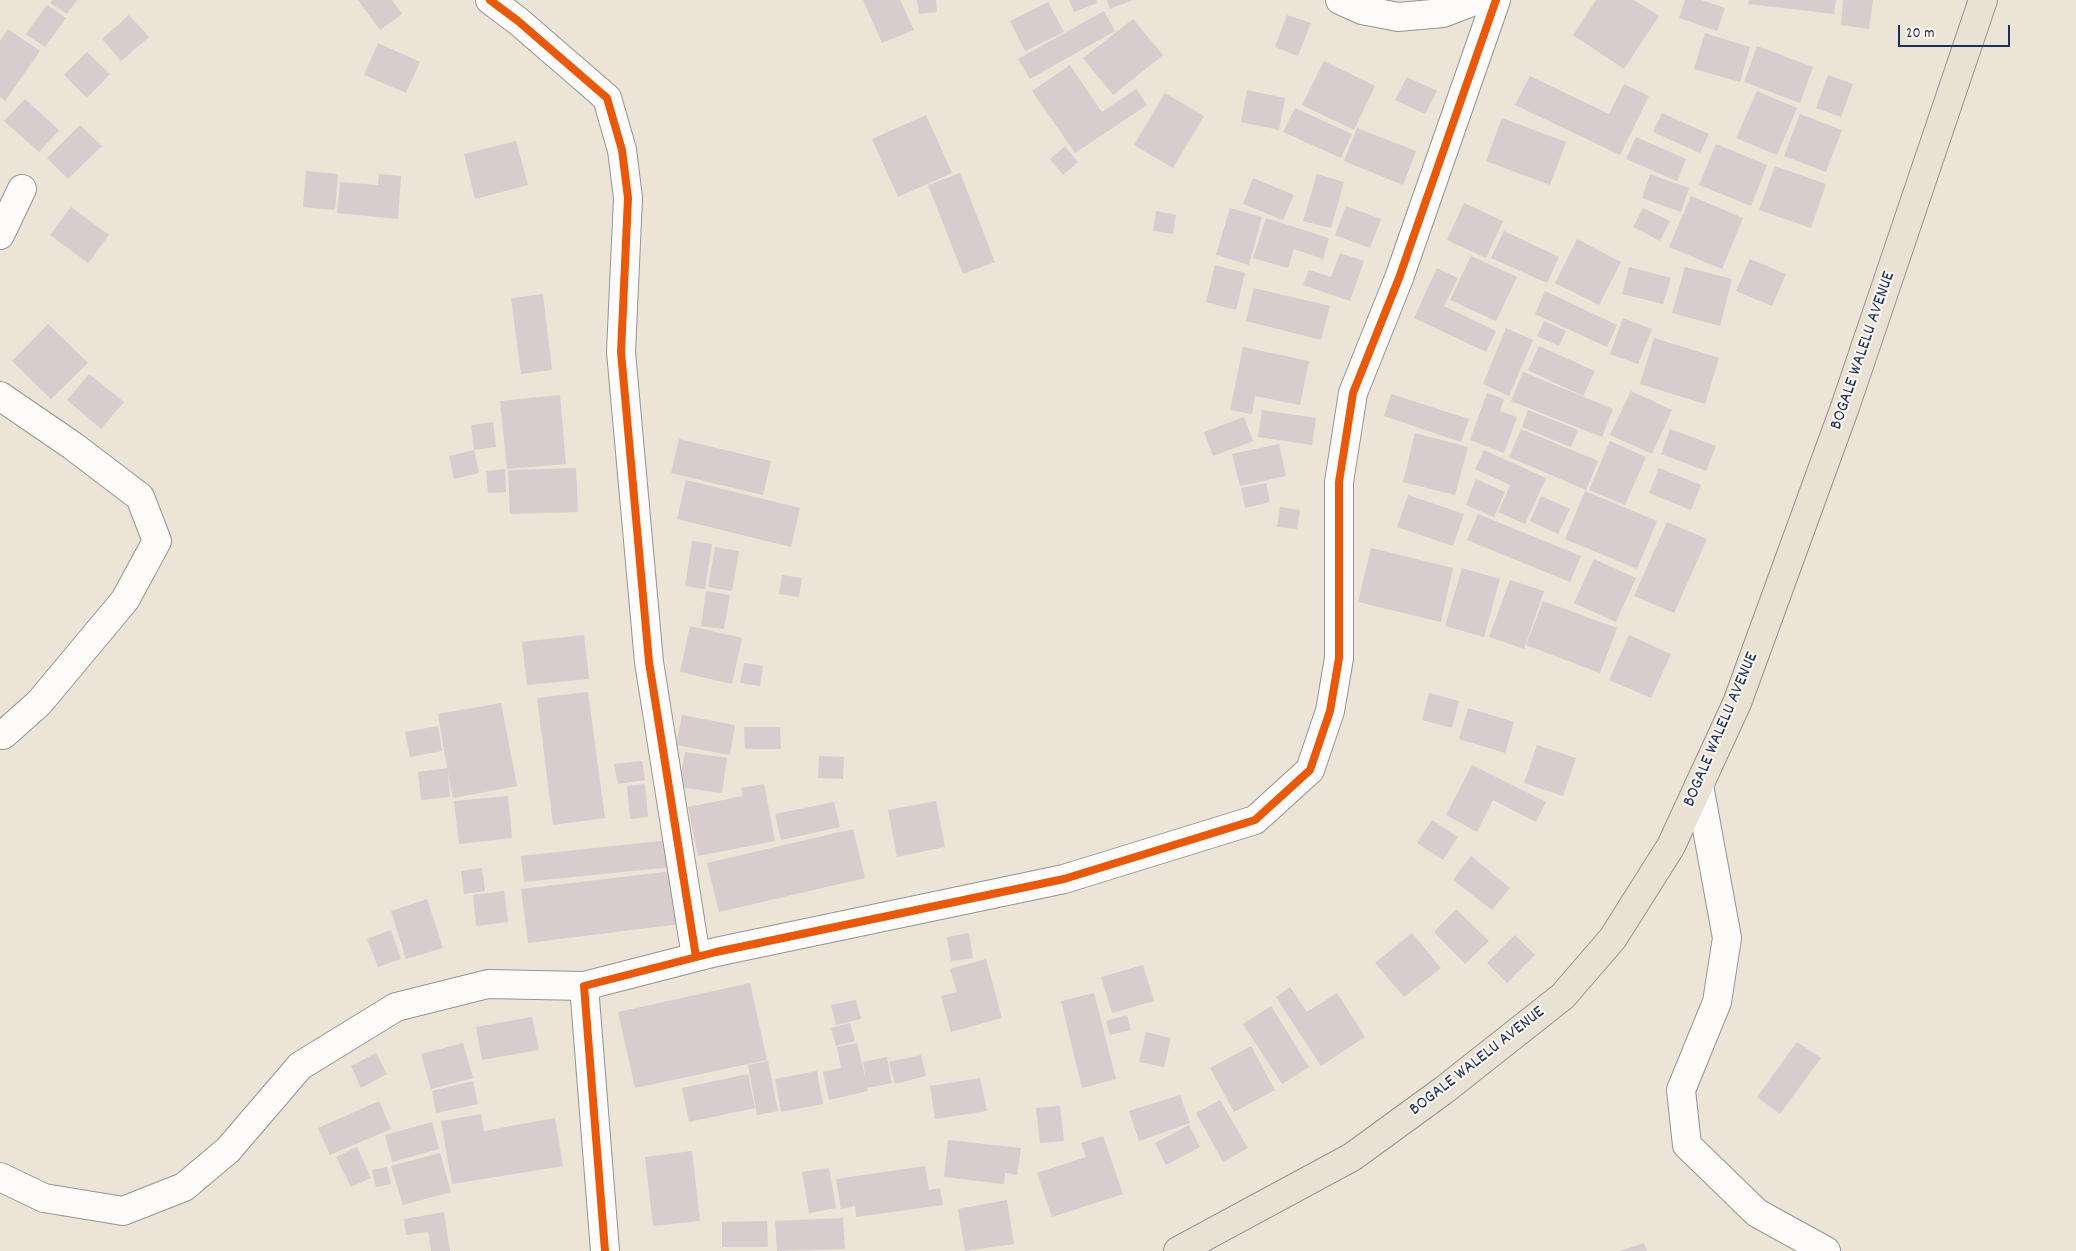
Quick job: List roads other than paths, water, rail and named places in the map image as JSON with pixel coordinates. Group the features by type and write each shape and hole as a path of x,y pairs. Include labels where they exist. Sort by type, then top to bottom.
{"highway":[{"name":"BOGALE WALELU AVENUE","path":"1184,1250 1352,1157 1444,1090 1564,996 1613,938 1671,846 1737,703 1845,407 1983,0"}],"street":[{"path":"490,0 518,21 606,98 622,150 628,198 621,352 649,662 696,957"},
{"path":"1340,0 1362,10 1398,17 1443,13 1477,0"},
{"path":"0,1177 44,1198 123,1211 184,1187 228,1150 300,1066 396,1007 488,984 584,986 696,957 946,902 1064,879 1255,820 1310,770 1330,711 1339,658 1339,482 1353,393 1399,278 1496,0"},
{"path":"0,235 22,189"},
{"path":"0,396 73,446 140,498 157,541 125,600 40,702 3,735 0,733"},
{"path":"1699,785 1727,938 1717,1002 1681,1090 1687,1145 1757,1213 1826,1251"},
{"path":"584,986 605,1251"}]}
